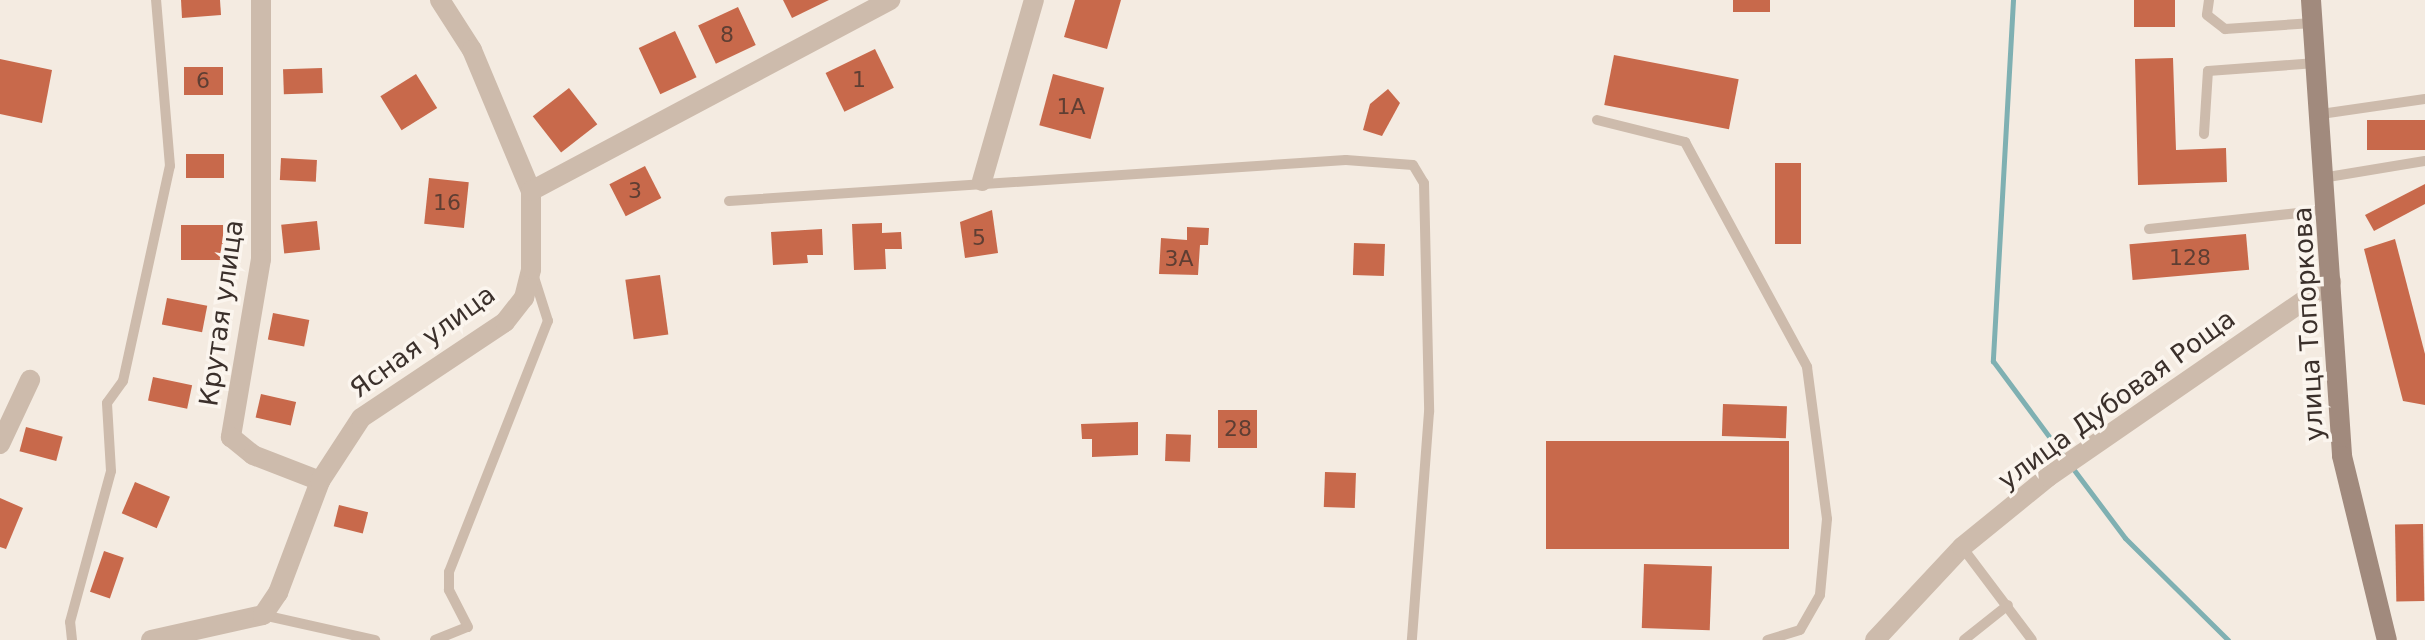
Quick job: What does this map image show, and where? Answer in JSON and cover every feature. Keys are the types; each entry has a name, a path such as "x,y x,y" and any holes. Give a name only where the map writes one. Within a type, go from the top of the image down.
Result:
{"street":[{"path":"440,0 472,50 531,191 890,0"},
{"path":"982,181 1034,0"},
{"name":"улица Топоркова","path":"2311,0 2328,177 2342,456 2387,640"},
{"name":"Крутая улица","path":"267,3 261,259 231,437 253,455 320,481"},
{"name":"Ясная улица","path":"263,615 278,593 320,481 367,412 505,322 524,298 531,269 531,191"},
{"name":"улица Дубовая Роща","path":"1875,640 1962,547 2091,443 2331,282"},
{"path":"0,444 30,380"},
{"path":"151,640 263,615"}],"lane":[{"path":"72,640 70,622 111,471 107,403 123,381 142,311 150,238 170,166 156,0"},
{"path":"2209,0 2207,15 2225,29 2313,23"},
{"path":"2204,134 2208,71 2316,63"},
{"path":"2321,114 2425,99"},
{"path":"1597,120 1685,142 1807,367 1827,519 1820,595 1800,630 1767,640"},
{"path":"729,201 982,181 1390,159 1419,171 1429,412 1412,640"},
{"path":"2328,177 2425,161"},
{"path":"2149,229 2329,209"},
{"path":"435,640 468,627 449,590 449,572 548,321 531,269"},
{"path":"1962,547 2032,640"},
{"path":"1964,640 2008,605"},
{"path":"263,615 375,640"}],"building":[{"path":"181,0 220,0 221,15 182,18"},
{"path":"783,0 829,0 792,18"},
{"path":"1075,0 1121,0 1107,49 1064,37"},
{"path":"1733,0 1770,0 1770,12 1733,12"},
{"path":"2134,0 2175,0 2175,27 2134,27"},
{"path":"738,7 756,45 716,64 698,26"},
{"path":"675,31 697,77 660,94 639,48"},
{"path":"875,49 894,88 844,112 826,73"},
{"path":"1614,55 1739,79 1729,129 1604,105"},
{"path":"2173,58 2176,150 2226,148 2227,182 2138,185 2135,59"},
{"path":"0,59 52,70 42,123 0,114"},
{"path":"184,67 223,67 223,95 184,95"},
{"path":"322,68 323,93 284,94 283,69"},
{"path":"416,74 437,108 402,130 380,96"},
{"path":"1053,74 1104,88 1090,139 1039,125"},
{"path":"569,88 597,124 561,153 533,116"},
{"path":"1388,89 1400,103 1382,136 1363,130 1370,104"},
{"path":"2367,120 2425,120 2425,150 2367,150"},
{"path":"186,154 224,154 224,178 186,178"},
{"path":"281,158 317,160 316,182 280,180"},
{"path":"1775,163 1801,163 1801,244 1775,244"},
{"path":"645,166 661,198 626,216 609,184"},
{"path":"429,178 469,182 464,228 424,224"},
{"path":"2425,184 2425,204 2374,231 2365,215"},
{"path":"992,210 998,253 965,258 960,222"},
{"path":"317,221 320,250 284,254 281,225"},
{"path":"882,223 882,233 901,232 902,249 885,249 886,269 854,270 852,224"},
{"path":"181,225 223,225 223,260 181,260"},
{"path":"1187,227 1209,228 1208,245 1200,245 1198,275 1159,274 1161,238 1187,240"},
{"path":"822,229 823,255 807,255 808,263 773,265 771,232"},
{"path":"2246,234 2249,270 2133,280 2129,244"},
{"path":"2395,239 2425,354 2425,405 2403,401 2364,249"},
{"path":"1354,243 1385,244 1384,276 1353,275"},
{"path":"660,275 668,334 634,339 625,280"},
{"path":"167,298 207,306 202,332 162,325"},
{"path":"273,313 309,320 304,347 268,340"},
{"path":"153,377 192,385 187,409 148,400"},
{"path":"261,394 296,402 291,425 256,417"},
{"path":"1723,404 1787,406 1786,438 1722,436"},
{"path":"1218,410 1257,410 1257,448 1218,448"},
{"path":"1138,422 1138,455 1092,457 1092,439 1082,439 1081,424"},
{"path":"26,427 63,437 56,461 20,451"},
{"path":"1166,434 1191,435 1190,462 1165,461"},
{"path":"1546,441 1789,441 1789,549 1546,549"},
{"path":"1325,472 1356,473 1355,508 1324,507"},
{"path":"135,482 170,497 157,528 122,513"},
{"path":"0,498 23,508 6,549 0,547"},
{"path":"339,505 368,512 363,534 334,526"},
{"path":"2395,524 2423,524 2424,601 2396,601"},
{"path":"104,551 124,558 110,598 90,592"},
{"path":"1644,564 1712,566 1710,630 1642,628"}],"waterway":[{"path":"2013,0 1993,361 2065,458"},
{"path":"2071,466 2125,538 2228,640"}]}
